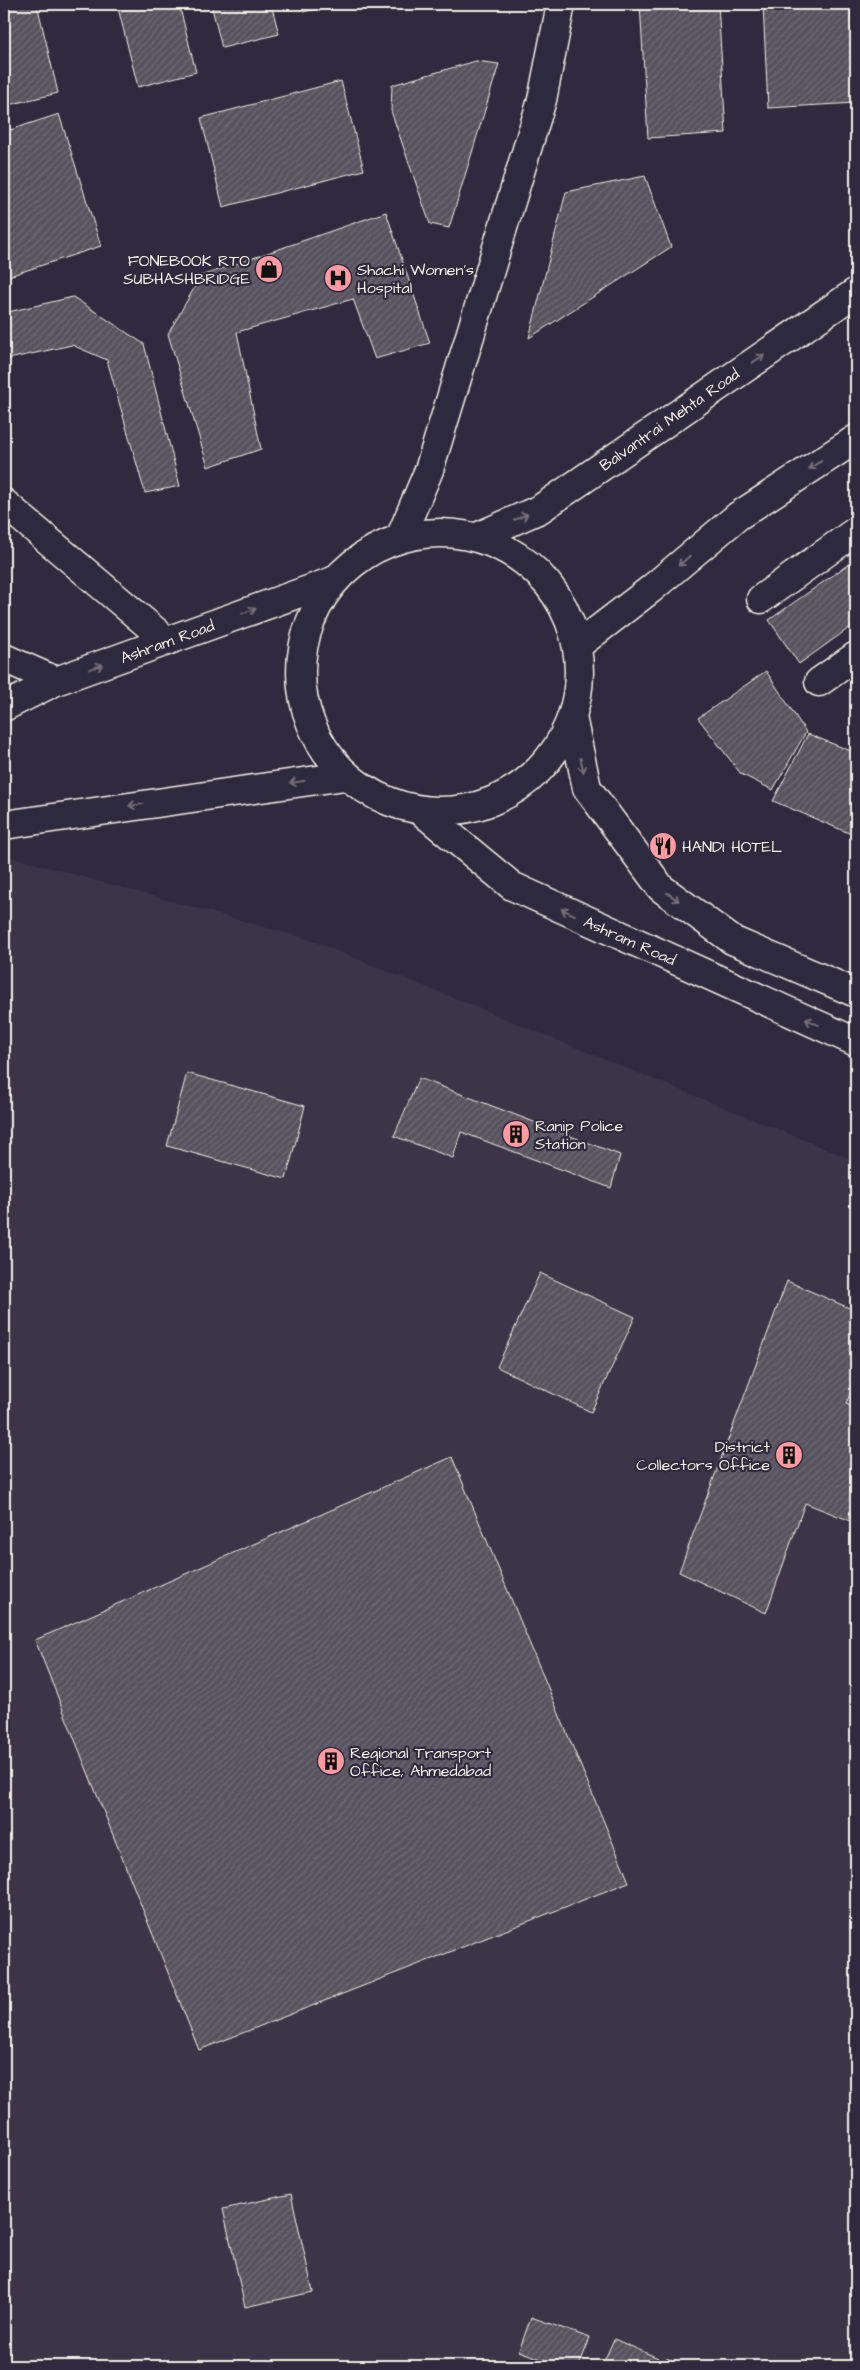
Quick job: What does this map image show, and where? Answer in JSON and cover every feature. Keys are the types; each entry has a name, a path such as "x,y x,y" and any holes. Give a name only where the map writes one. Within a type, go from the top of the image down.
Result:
{"main road":[{"path":"400,538 429,470 542,100 560,4"},
{"name":"Balvantrai Mehta Road","path":"477,537 540,509 856,292"},
{"path":"577,646 650,589 738,516 856,438"},
{"path":"4,503 167,641"},
{"path":"761,599 856,531"},
{"path":"438,532 477,537 512,552 543,577 564,609 577,646 579,682 572,718 549,760 513,792 468,810 421,812 380,799 345,776 318,742 303,702 301,659 311,618 333,581 363,554 400,538 438,532"},
{"name":"Ashram Road","path":"4,707 56,681 333,581"},
{"path":"819,682 856,656"},
{"path":"4,658 56,681"},
{"path":"572,718 587,788 661,888 732,940 856,993"},
{"path":"4,825 345,776"},
{"name":"Ashram Road","path":"421,812 512,886 856,1042"}],"shaded area":[{"path":"4,855 308,939 856,1161 856,2366 4,2366"}],"building":[{"path":"4,4 37,4 58,93 4,106"},
{"path":"117,4 179,4 196,72 138,87"},
{"path":"211,4 271,4 279,34 222,48"},
{"path":"301,4 339,4 303,12"},
{"path":"640,4 718,4 726,133 648,138"},
{"path":"763,4 850,4 856,103 768,108"},
{"path":"476,61 499,64 449,228 430,224 391,111 392,85"},
{"path":"341,81 364,170 223,207 201,118"},
{"path":"59,114 101,246 9,276 4,259 4,132"},
{"path":"645,176 671,247 529,338 566,192"},
{"path":"386,212 430,343 375,359 353,299 237,332 261,449 208,467 168,334 201,276"},
{"path":"73,297 144,344 180,486 145,493 107,360 72,345 4,360 4,313"},
{"path":"856,559 856,623 799,664 769,620"},
{"path":"766,671 806,732 773,790 741,774 698,718"},
{"path":"808,734 856,753 856,836 773,801"},
{"path":"187,1073 305,1106 286,1179 167,1146"},
{"name":"Ranip Police Station","path":"419,1078 620,1155 611,1188 461,1132 453,1158 394,1136"},
{"path":"540,1273 635,1317 591,1412 497,1367"},
{"name":"District Collectors Office","path":"787,1281 856,1311 856,1380 846,1404 856,1408 856,1523 805,1503 766,1613 679,1572"},
{"name":"Regional Transport Office, Ahmedabad","path":"452,1457 629,1882 199,2050 35,1640"},
{"path":"291,2194 313,2292 245,2307 223,2209"},
{"path":"531,2317 590,2338 579,2366 561,2366 519,2351"},
{"path":"614,2339 658,2358 654,2366 602,2366"},
{"path":"514,2358 538,2366 511,2366"},
{"path":"666,2358 684,2366 662,2366"}],"place":[{"name":"FONEBOOK RTO SUBHASHBRIDGE","path":"269,269"},
{"name":"Shachi Women's Hospital","path":"338,278"},
{"name":"HANDI HOTEL","path":"663,846"},
{"name":"Ranip Police Station","path":"516,1134"},
{"name":"District Collectors Office","path":"789,1455"},
{"name":"Regional Transport Office, Ahmedabad","path":"331,1761"}]}
